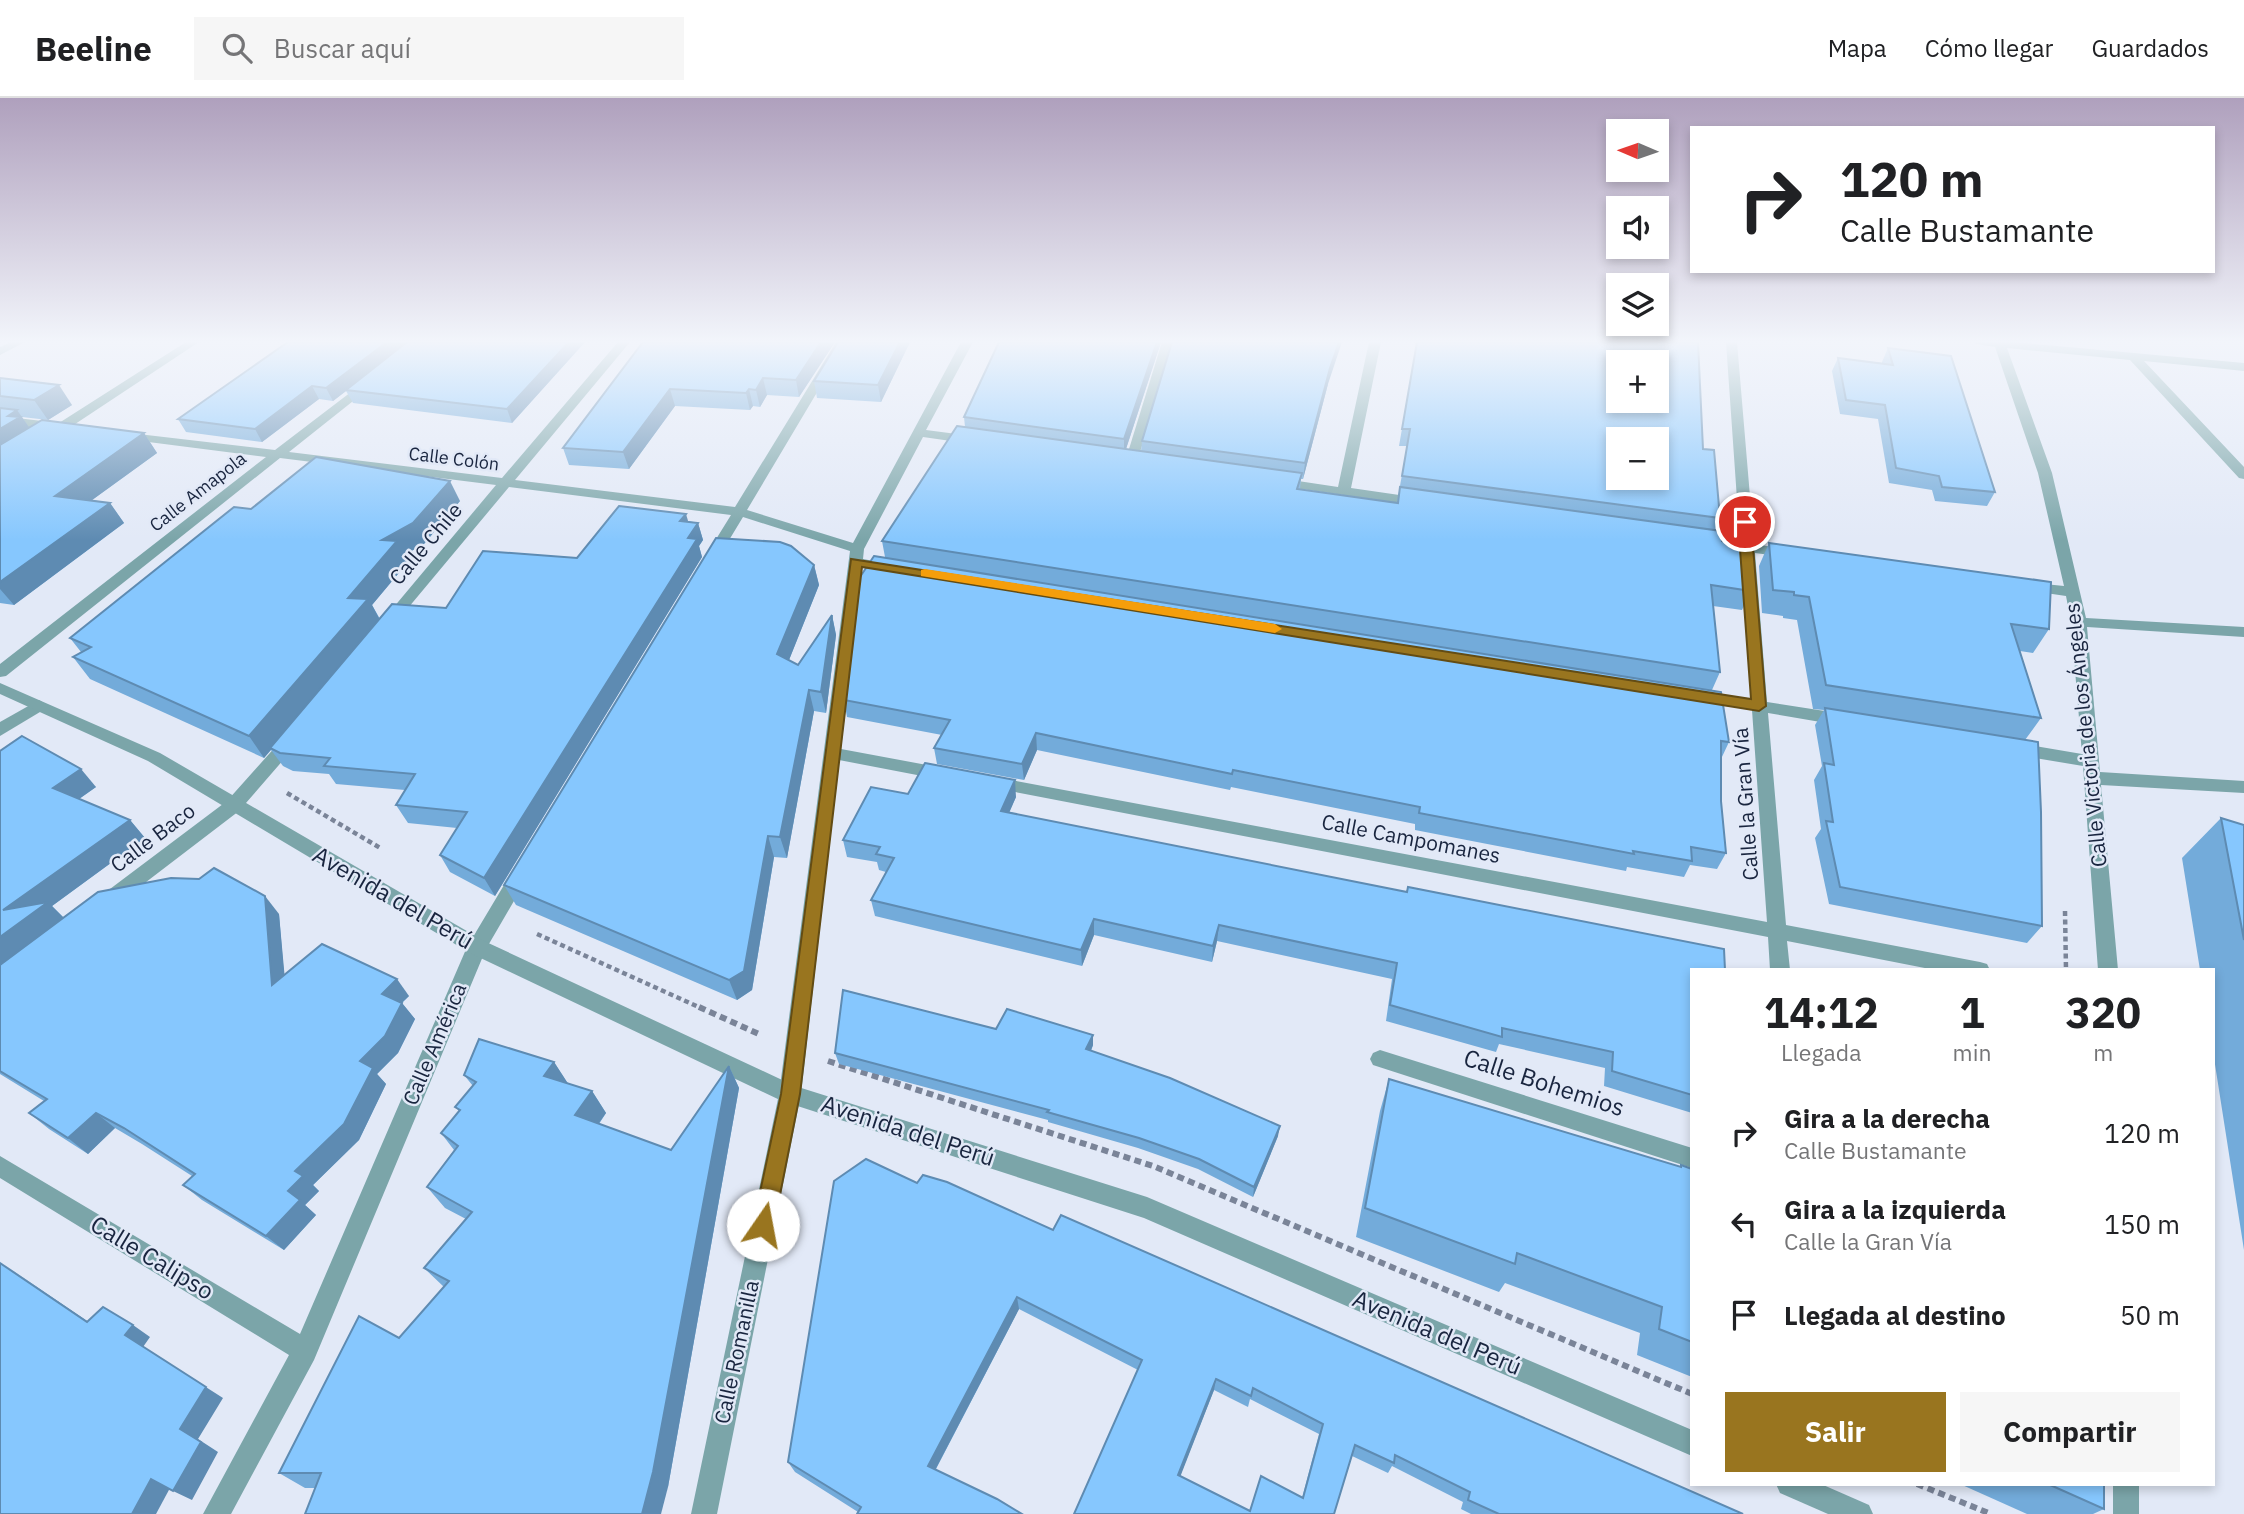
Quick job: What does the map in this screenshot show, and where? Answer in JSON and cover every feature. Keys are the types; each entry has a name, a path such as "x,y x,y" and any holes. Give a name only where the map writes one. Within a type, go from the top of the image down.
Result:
{"street":[{"path":"41,441 92,408"},
{"name":"Calle Amapola","path":"0,672 336,408"},
{"name":"Calle Chile","path":"374,640 568,408"},
{"path":"704,571 802,408"},
{"name":"Calle Romanilla","path":"704,1514 790,1094 856,556 932,408"},
{"path":"1131,462 1148,408"},
{"path":"1344,492 1361,408"},
{"name":"Calle la Gran Vía","path":"1736,408 1780,968"},
{"name":"Calle Victoria de los Ángeles","path":"2022,408 2045,473 2079,622 2108,968"},
{"path":"2182,408 2244,475"},
{"path":"0,420 88,431"},
{"path":"919,433 985,442"},
{"name":"Calle Colón","path":"115,434 740,512 856,556 910,571"},
{"path":"1264,481 1438,505"},
{"path":"1706,542 1801,555"},
{"path":"2006,583 2071,592"},
{"path":"2079,622 2244,632"},
{"name":"Avenida del Perú","path":"0,688 154,757 233,806 477,947 790,1094 1147,1208 1690,1442"},
{"path":"1677,692 1855,722"},
{"path":"0,730 39,705"},
{"path":"233,806 304,725"},
{"path":"2007,747 2090,769 2244,787"},
{"path":"833,753 956,776"},
{"name":"Calle Campomanes","path":"984,781 1970,968"},
{"name":"Calle Baco","path":"89,915 233,806"},
{"name":"Calle América","path":"216,1514 304,1351 477,947 531,856"},
{"name":"Calle Bohemios","path":"1380,1059 1690,1157"},
{"name":"Calle Calipso","path":"0,1166 304,1351"},
{"path":"1794,1486 1860,1514"},
{"path":"2126,1486 2126,1514"}],"path":[{"path":"261,777 390,853"},
{"path":"2065,903 2066,968"},
{"path":"495,915 796,1051 1153,1166 1690,1393"},
{"path":"1922,1486 1991,1514"}],"building":[{"path":"0,408 17,410 8,416 20,417 0,429"},
{"path":"194,408 283,408 255,429 178,419"},
{"path":"593,408 656,408 623,452 563,448"},
{"path":"968,408 1135,408 1124,439 964,417"},
{"path":"1152,408 1319,408 1305,463 1142,441"},
{"path":"1406,408 1606,408 1606,413 1669,413 1669,408 1701,408 1703,449 1714,450 1720,518 1402,476 1410,429 1402,429"},
{"path":"1886,408 1968,408 1995,492 1942,487 1939,476 1896,468"},
{"path":"42,420 144,433 55,496 110,503 0,582 0,445"},
{"path":"957,426 1302,473 1297,489 1398,503 1400,487 1721,531 1722,541 1747,544 1751,591 1711,585 1720,672 882,541"},
{"path":"316,457 450,481 413,523 382,540 397,541 348,598 368,599 249,736 73,657 91,647 70,638 234,507 251,509"},
{"path":"619,506 686,514 680,521 698,523 688,538 697,539 484,878 440,855 467,812 396,805 415,774 324,766 330,758 280,753 270,748 392,604 446,608 483,551 577,558"},
{"path":"716,538 780,542 791,546 814,565 777,654 798,665 832,615 821,692 809,690 780,837 768,836 744,971 729,980 504,885"},
{"path":"1769,543 2051,582 2049,629 2011,624 2041,718 1826,685 1809,597 1773,590"},
{"path":"874,556 1721,692 1729,742 1721,741 1721,801 1726,853 1691,847 1692,861 1633,851 1634,854 1419,813 1420,807 1233,770 1232,774 1036,733 1022,764 934,748 950,720 844,700 858,580"},
{"path":"1825,708 2038,742 2042,926 1840,887 1826,821 1833,822 1824,763 1834,765"},
{"path":"22,736 81,769 53,788 130,820 3,910 48,902 0,937 0,751"},
{"path":"925,763 1015,780 1001,811 1407,892 1408,887 1724,949 1725,968 1690,968 1690,1094 1612,1071 1613,1052 1502,1028 1502,1037 1390,1005 1397,963 1219,925 1213,946 1094,919 1081,950 871,900 894,858 876,854 880,847 843,840 871,787 908,794"},
{"path":"2221,818 2244,825 2244,940"},
{"path":"214,868 265,896 272,985 322,944 397,979 382,994 402,1003 385,1036 360,1061 373,1068 344,1124 295,1171 303,1176 288,1191 300,1200 266,1236 183,1185 195,1174 96,1113 68,1138 29,1113 47,1099 0,1071 0,965 98,892 171,878 199,879"},
{"path":"843,990 996,1029 1007,1009 1093,1035 1086,1049 1170,1078 1280,1126 1254,1187 1199,1159 1139,1138 1047,1112 1049,1110 835,1053"},
{"path":"479,1039 554,1062 544,1076 592,1091 575,1115 671,1150 729,1066 653,1472 642,1514 305,1514 321,1473 279,1473 359,1316 399,1338 449,1281 424,1268 472,1212 427,1187 458,1146 441,1133 460,1110 455,1107 476,1082 464,1075"},
{"path":"1389,1079 1690,1168 1690,1341 1659,1329 1662,1307 1517,1253 1515,1264 1365,1208"},
{"path":"866,1159 917,1183 923,1175 947,1182 1053,1230 1061,1215 1743,1514 1499,1514 1468,1500 1470,1492 1395,1455 1394,1463 1355,1445 1334,1514 1074,1514 1142,1360 1017,1297 928,1466 1022,1514 857,1514 861,1507 788,1462 834,1181","holes":["1216,1379 1251,1396 1253,1388 1323,1424 1303,1498 1261,1476 1250,1511 1178,1475"]},
{"path":"0,1263 87,1322 103,1307 133,1325 125,1335 206,1387 180,1429 201,1442 173,1491 151,1479 132,1514 0,1514"},
{"path":"2052,1486 2104,1486 2104,1509"}],"slow traffic":[{"path":"925,573 1275,629"}],"route":[{"path":"763,1225 790,1094 856,562 1759,706 1745,522"}]}
